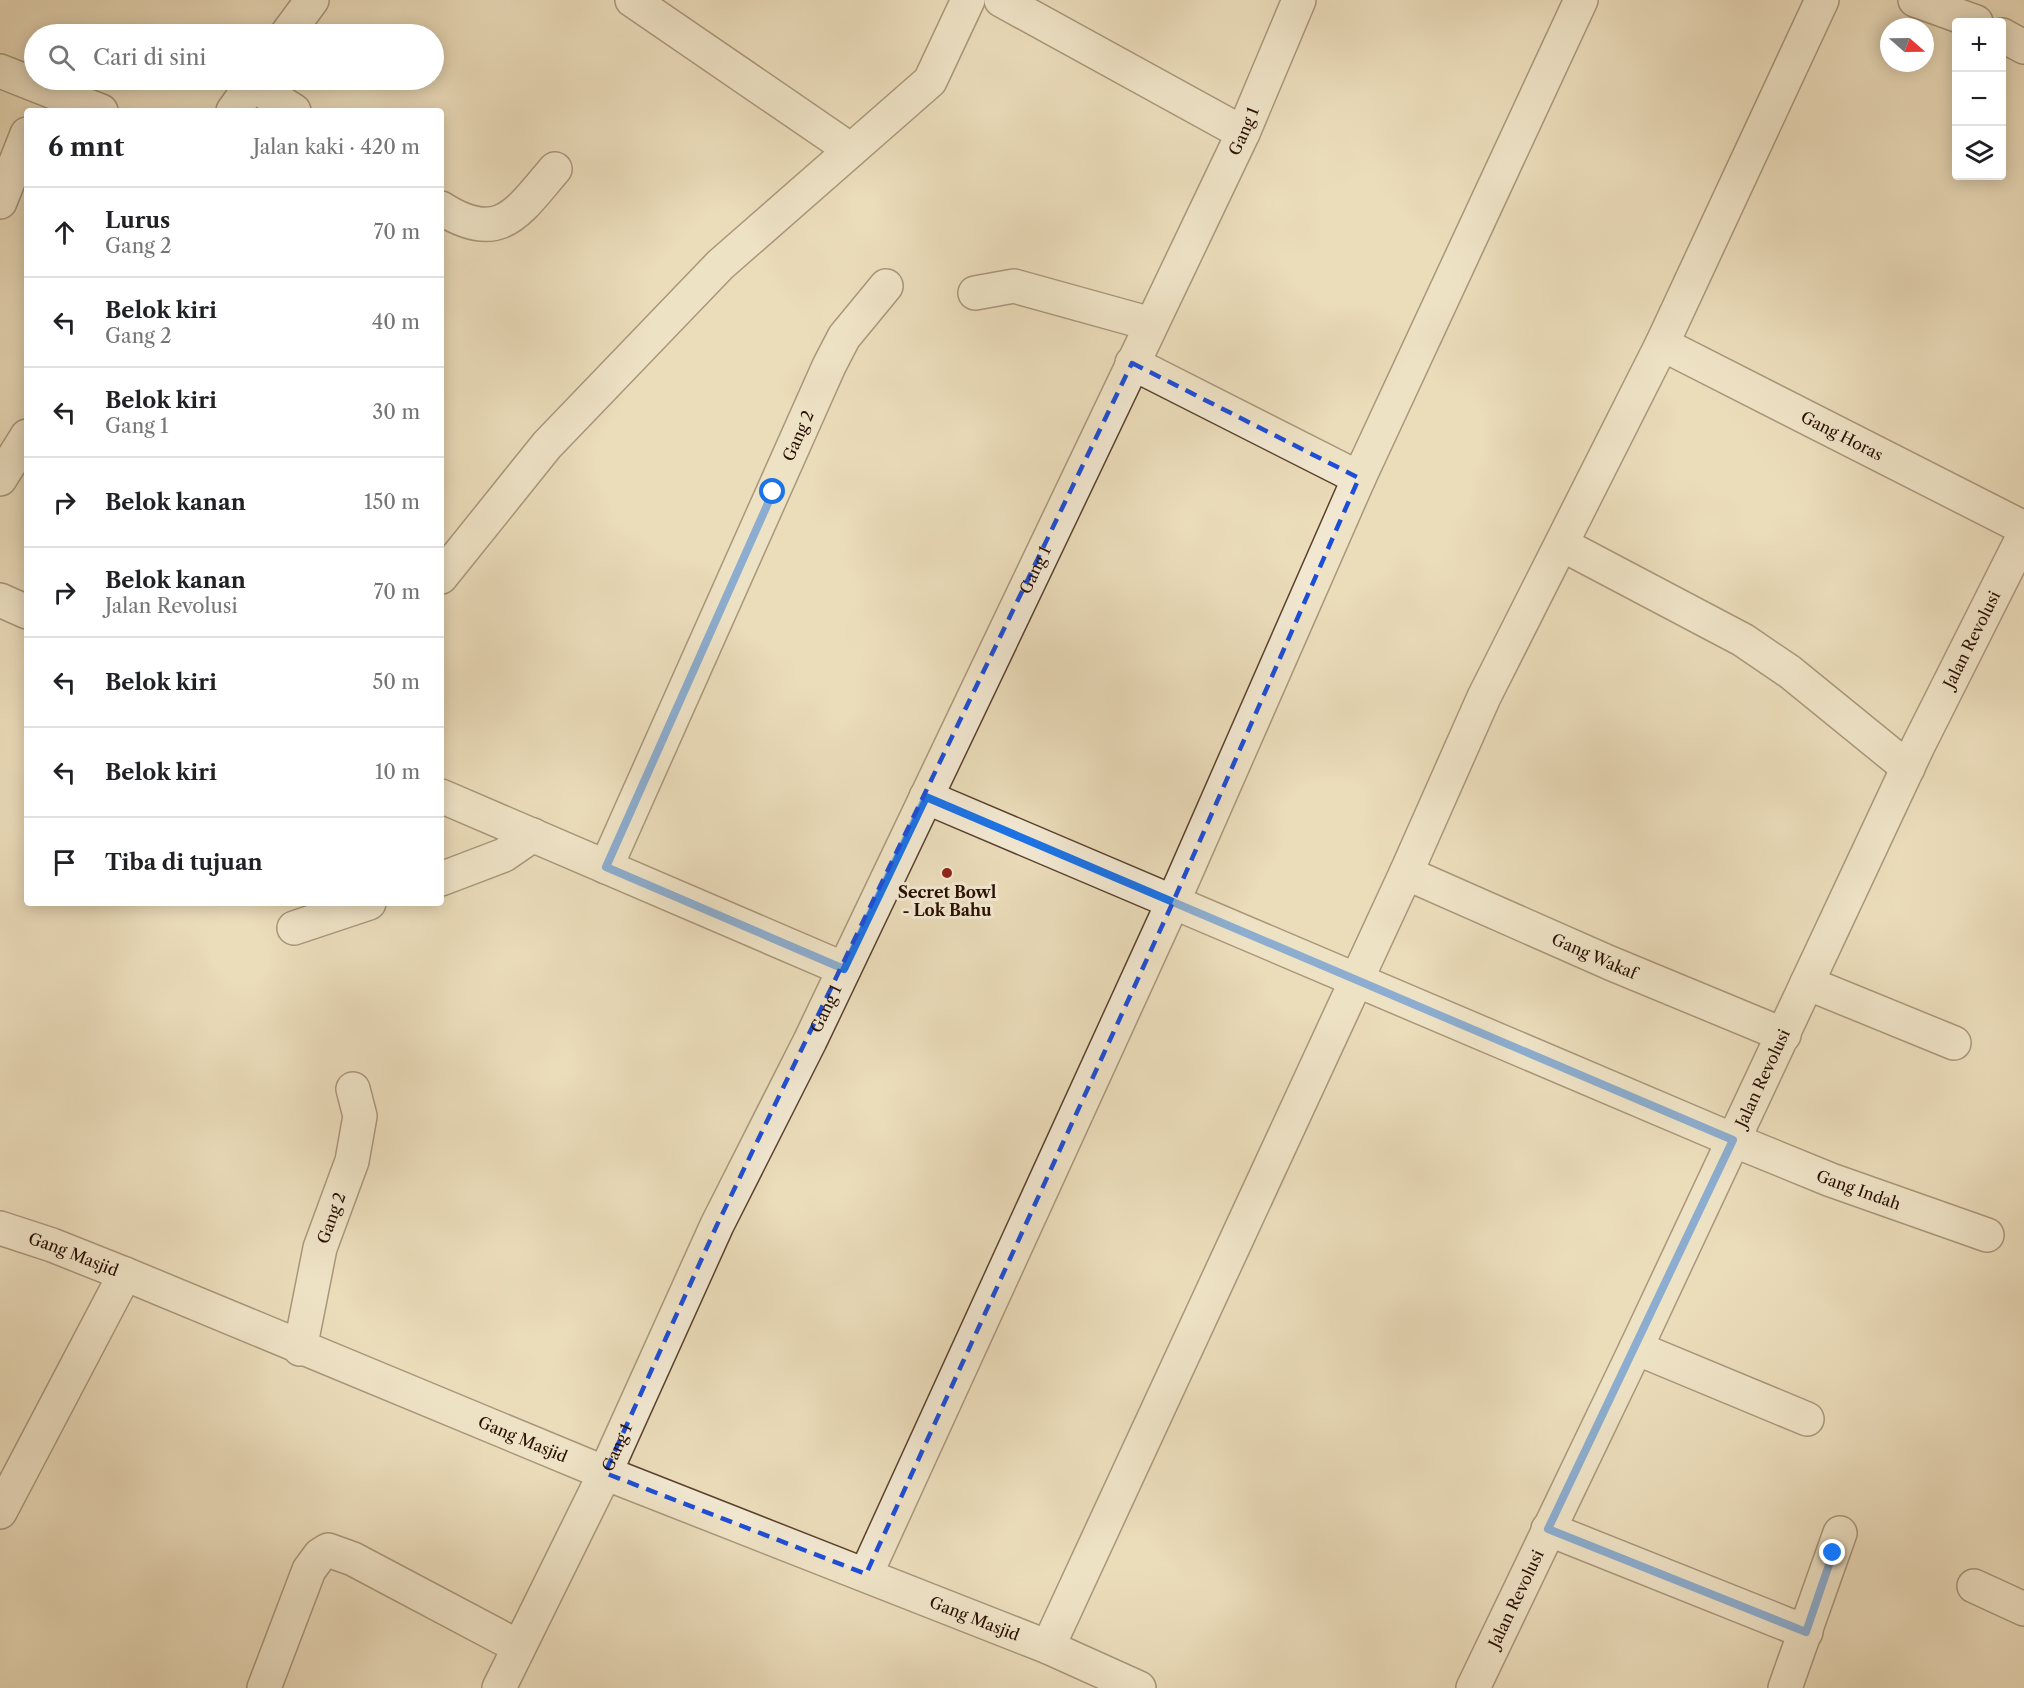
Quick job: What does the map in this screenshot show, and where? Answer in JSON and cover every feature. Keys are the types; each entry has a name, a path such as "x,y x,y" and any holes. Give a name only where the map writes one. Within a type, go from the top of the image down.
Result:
{"street":[{"path":"294,24 312,0"},
{"path":"632,0 851,150"},
{"path":"444,574 547,444 720,265 930,81 968,0"},
{"path":"1001,0 1243,133"},
{"name":"Gang 1","path":"499,1688 605,1473 717,1225 844,969 1243,133 1299,0"},
{"path":"866,1574 1173,903 1359,478 1581,0"},
{"path":"1048,1647 1406,873 1484,698 1563,545 1662,344 1822,0"},
{"path":"1915,0 1965,18"},
{"path":"2006,38 2024,47"},
{"path":"0,70 24,88"},
{"path":"27,90 40,100 84,108"},
{"path":"235,108 248,90"},
{"path":"265,90 290,108"},
{"path":"0,202 24,142"},
{"path":"444,210 457,218 480,225 499,223 516,215 555,169"},
{"name":"Gang 2","path":"606,867 829,366 844,337 886,286"},
{"path":"975,293 1014,286 1151,324"},
{"name":"Gang Horas","path":"1662,344 2024,528"},
{"path":"1132,363 1359,478"},
{"path":"0,479 24,441"},
{"name":"Jalan Revolusi","path":"1473,1688 1784,1035 1908,768 2024,535"},
{"path":"1563,545 1743,640 1790,672 1908,768"},
{"path":"0,600 24,611"},
{"path":"444,797 844,969"},
{"name":"Gang Indah","path":"926,797 1733,1140 1831,1180 1986,1235"},
{"path":"444,878 489,862 533,835"},
{"name":"Gang Wakaf","path":"1406,873 1610,963 1784,1035"},
{"path":"294,928 360,906"},
{"path":"1807,983 1954,1043"},
{"name":"Gang 2","path":"300,1349 320,1248 352,1161 360,1116 353,1089"},
{"name":"Gang Masjid","path":"0,1228 52,1245 125,1274 300,1349 605,1473 1048,1647 1139,1688"},
{"path":"0,1512 125,1274"},
{"path":"1636,1348 1807,1419"},
{"path":"1548,1529 1806,1632"},
{"path":"1785,1688 1840,1533"},
{"path":"264,1688 309,1570 320,1555 328,1550 352,1559 519,1647"},
{"path":"1974,1586 2024,1609"}],"highlighted area":[{"path":"1132,363 1359,478 1173,902 866,1574 605,1473 717,1225"}],"place":[{"name":"Secret Bowl - Lok Bahu","path":"947,873"}],"route":[{"path":"773,492 606,867 844,969 926,797 1733,1140 1548,1529 1806,1632 1833,1553"}]}
